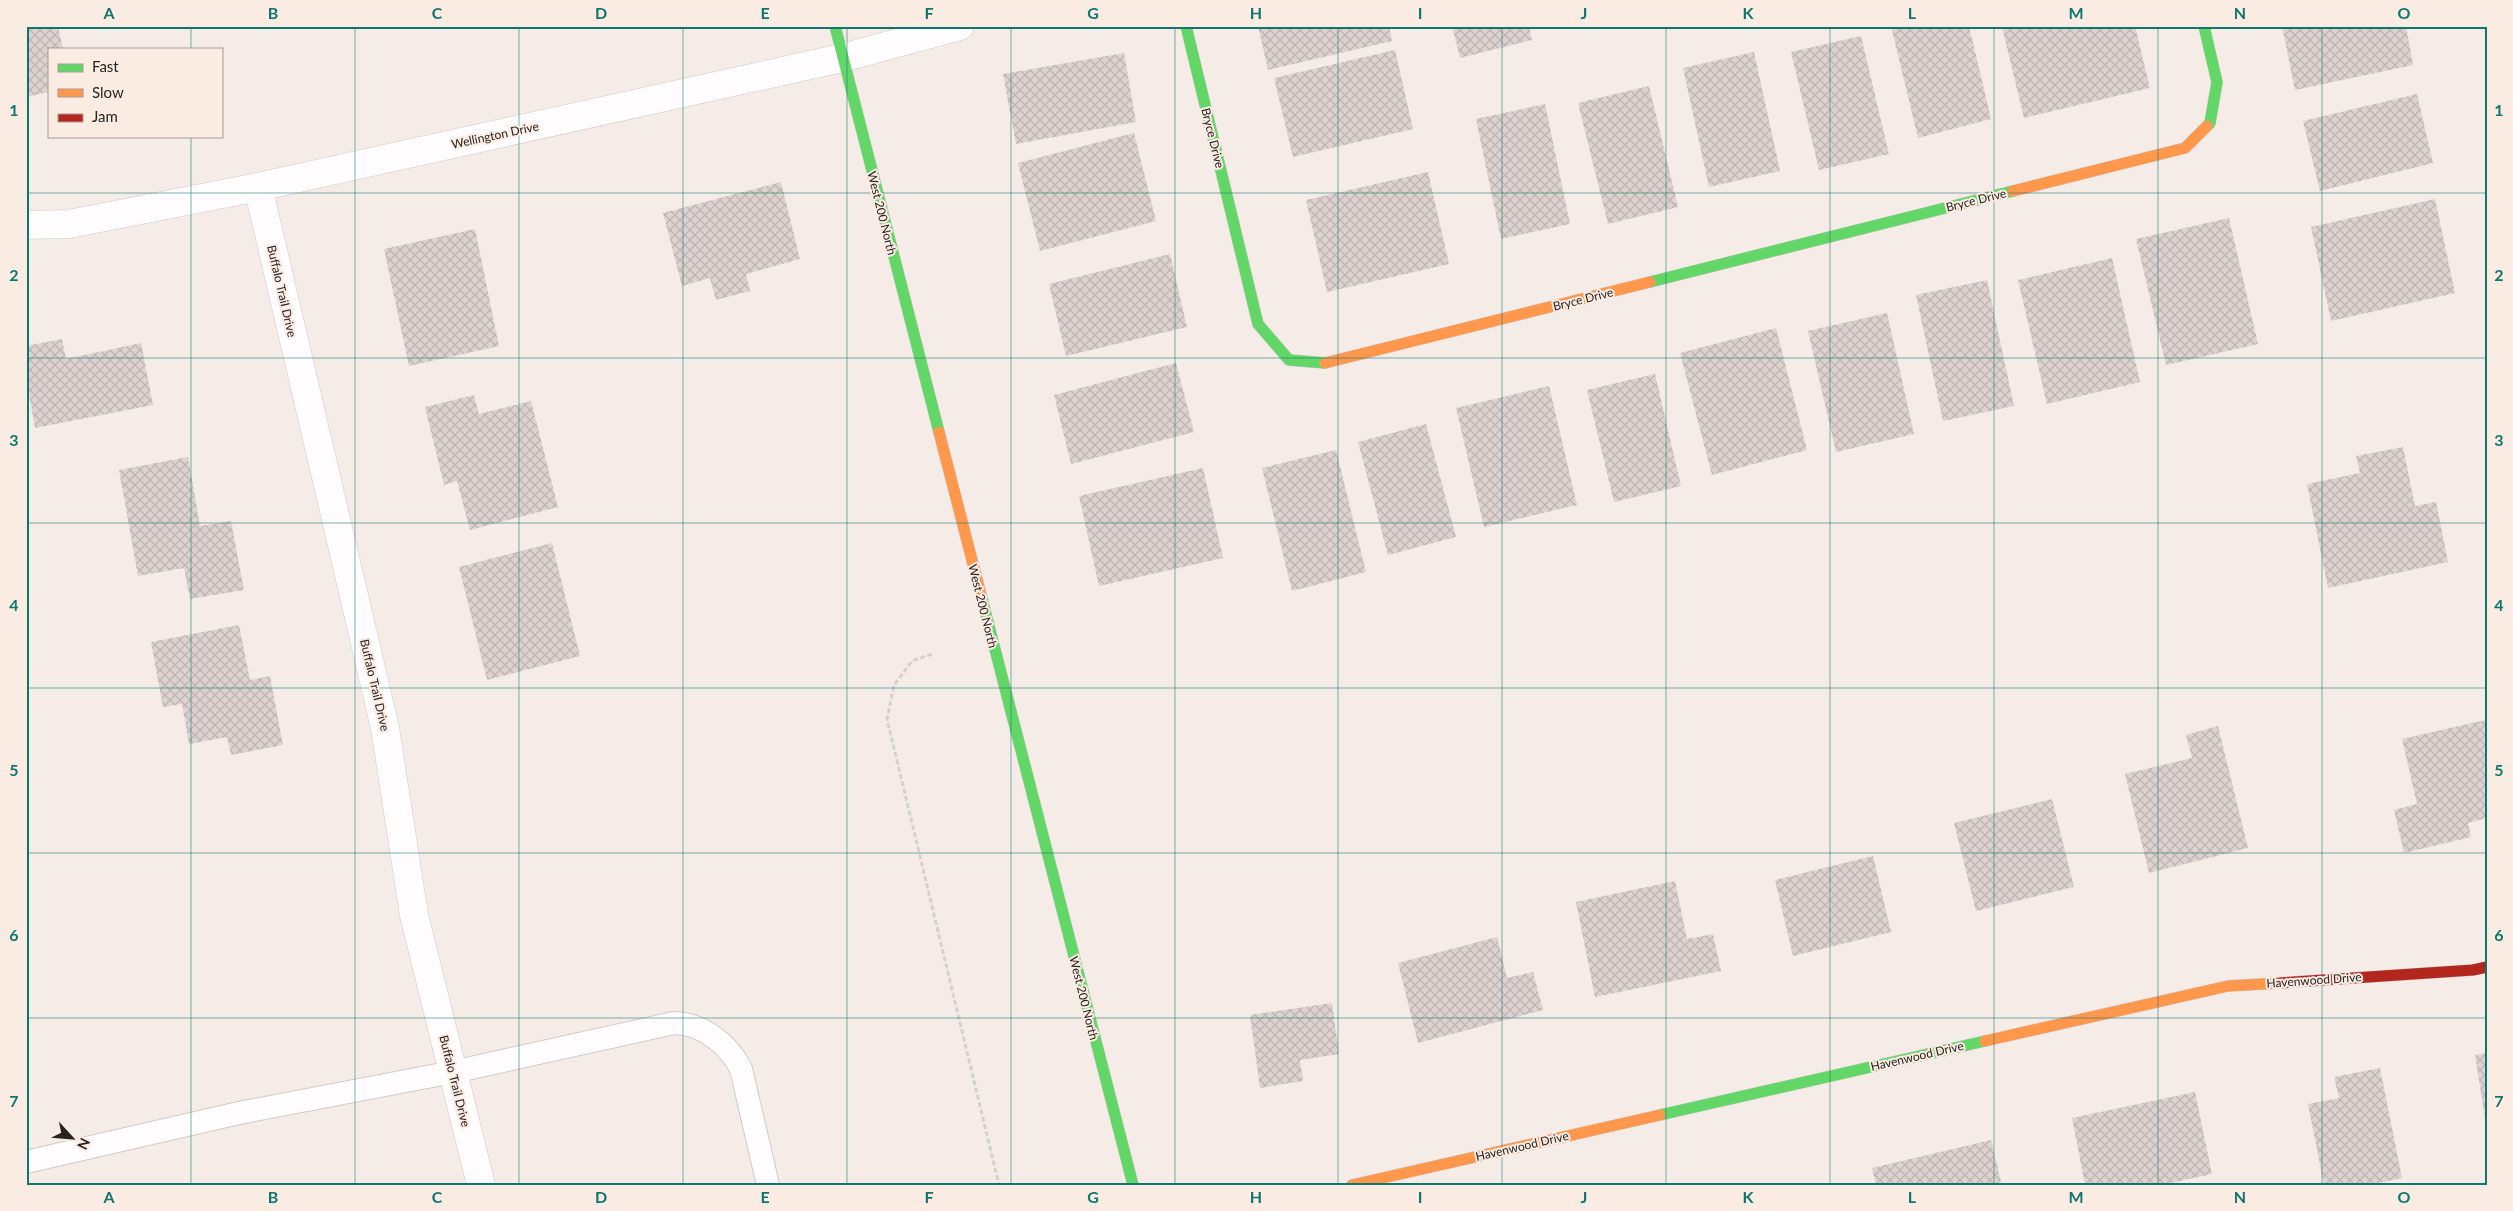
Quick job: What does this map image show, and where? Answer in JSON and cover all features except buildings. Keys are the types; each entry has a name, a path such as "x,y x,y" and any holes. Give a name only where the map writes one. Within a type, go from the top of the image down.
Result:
{"street":[{"name":"West 200 North","path":"834,26 1133,1185"},
{"name":"Wellington Drive","path":"26,225 69,224 258,187 842,58 960,26"},
{"name":"Bryce Drive","path":"1186,26 1258,324 1289,360 1325,363 2185,148 2210,123 2217,82 2204,26"},
{"name":"Buffalo Trail Drive","path":"258,187 385,728 414,915 481,1185"},
{"name":"Havenwood Drive","path":"1352,1185 2228,986 2473,970 2487,967"}],"lane":[{"path":"26,1162 238,1113 453,1072 674,1023 688,1023 718,1041 734,1056 741,1069 768,1185"}],"path":[{"path":"932,654 912,661 894,685 887,719 1000,1185"}],"traffic: fast":[{"path":"835,26 939,432"},
{"path":"1186,26 1258,324 1289,360 1325,363"},
{"path":"2204,26 2217,82 2210,123 2207,126"},
{"path":"1650,282 2013,191"},
{"path":"981,595 1133,1185"},
{"path":"1660,1115 1985,1041"}],"traffic: slow":[{"path":"2013,191 2185,148 2207,126"},
{"path":"1325,363 1650,282"},
{"path":"939,432 981,595"},
{"path":"1985,1041 2228,986 2280,983"},
{"path":"1352,1185 1660,1115"}],"traffic: jam":[{"path":"2280,983 2473,970 2487,967"}]}
